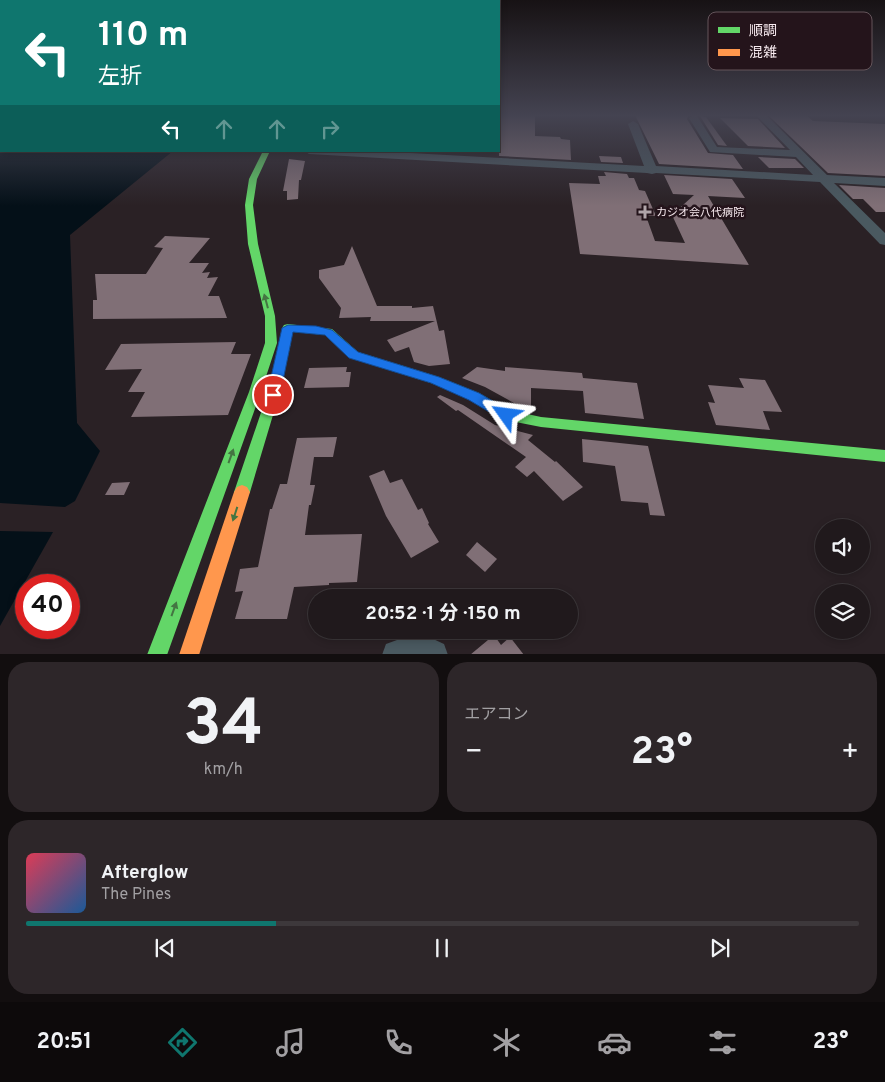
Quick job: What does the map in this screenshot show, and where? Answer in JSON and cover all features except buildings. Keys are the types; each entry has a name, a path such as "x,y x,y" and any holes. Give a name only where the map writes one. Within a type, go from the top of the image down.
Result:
{"street":[{"path":"642,146 652,171"},
{"path":"711,146 714,150 800,154"},
{"path":"792,146 885,242"},
{"path":"157,654 271,344 270,316 253,244 249,205 253,179 266,152"},
{"path":"189,654 273,395 285,320 260,239 256,212 259,188 266,168 279,152"},
{"path":"327,152 652,171 885,182"},
{"path":"285,320 328,332 354,355 435,380 474,396 506,415 541,422 885,456"},
{"path":"397,654 432,654"}],"shaded area":[{"path":"0,152 172,152 70,235 77,423 100,451 75,501 65,507 0,503"},
{"path":"0,531 53,532 29,574 15,574 15,599 0,626"}],"traffic: fast":[{"path":"157,654 255,392 271,343 270,316 253,244 249,205 253,179 266,152"},
{"path":"288,328 328,332 354,355 435,380 474,396 506,415 541,422 885,456"},
{"path":"242,492 273,395 285,342"}],"traffic: slow":[{"path":"189,654 242,492"}],"place":[{"name":"カジオ会八代病院","path":"645,212"}],"route":[{"path":"273,395 288,328 316,330 328,332 354,355 384,366 435,380 474,396 506,415"}]}
